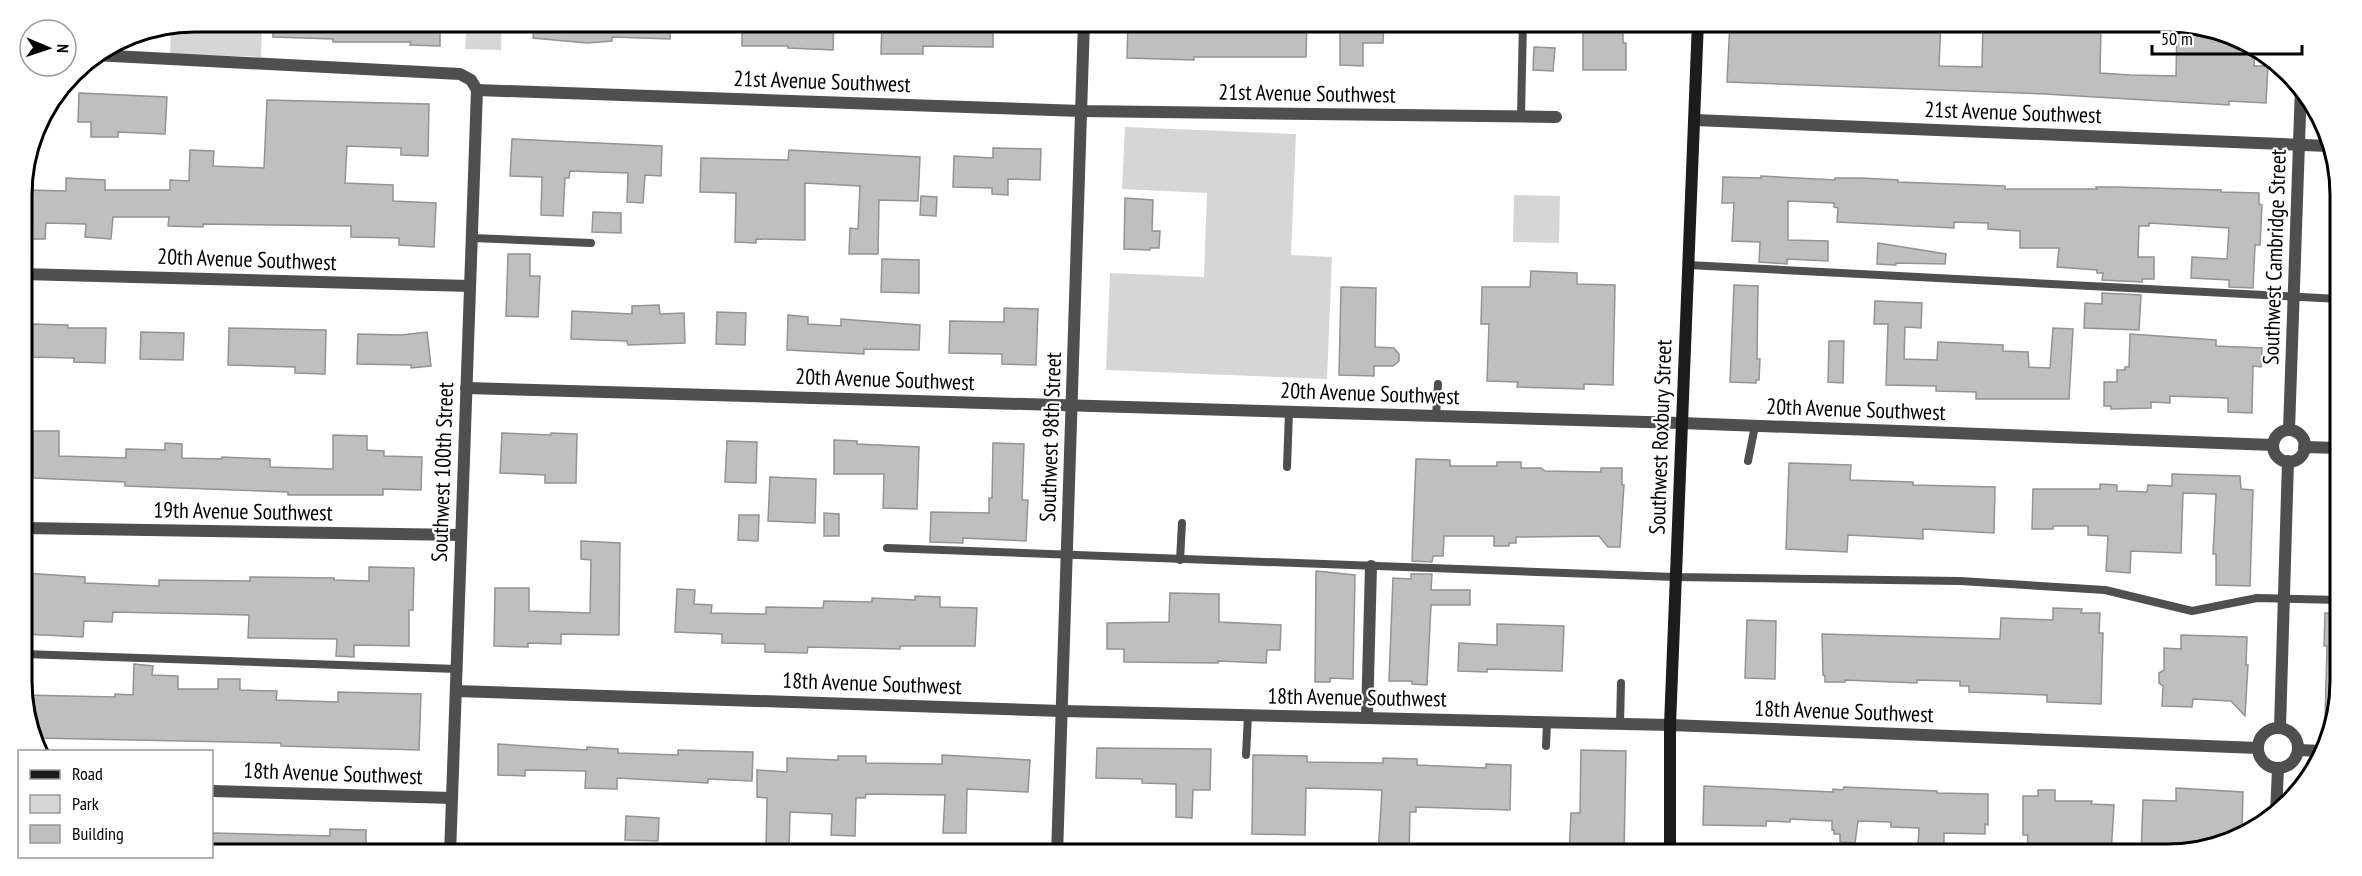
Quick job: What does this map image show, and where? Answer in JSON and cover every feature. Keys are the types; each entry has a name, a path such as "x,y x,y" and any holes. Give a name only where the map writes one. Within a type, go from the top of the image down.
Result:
{"main road":[{"name":"Southwest Roxbury Street","path":"1670,844 1670,725 1675,577 1698,32"}],"street":[{"name":"Southwest 98th Street","path":"1057,844 1084,32"},
{"path":"109,56 460,74 471,80 477,90"},
{"name":"21st Avenue Southwest","path":"477,90 1081,111 1556,117"},
{"name":"Southwest 100th Street","path":"450,844 477,90"},
{"name":"Southwest Cambridge Street","path":"2289,430 2300,100"},
{"name":"21st Avenue Southwest","path":"1695,120 2323,146"},
{"name":"20th Avenue Southwest","path":"32,273 471,286"},
{"name":"20th Avenue Southwest","path":"466,388 1681,423 2273,446"},
{"path":"2289,430 2300,435 2304,447 2300,458 2288,461 2277,455 2273,446 2277,436 2289,430"},
{"path":"2304,447 2330,448"},
{"path":"2280,728 2288,461"},
{"name":"19th Avenue Southwest","path":"32,528 461,536"},
{"path":"1367,718 1371,566"},
{"name":"18th Avenue Southwest","path":"456,690 1062,711 1670,725 2258,748"},
{"path":"2271,728 2280,728 2295,737 2298,750 2293,762 2278,768 2264,763 2258,748 2260,737 2265,732 2271,728"},
{"path":"2298,750 2315,751"},
{"path":"2277,802 2278,768"},
{"name":"18th Avenue Southwest","path":"213,791 452,798"}],"lane":[{"path":"1521,116 1523,32"},
{"path":"472,238 591,243"},
{"path":"1688,265 2330,299"},
{"path":"1436,416 1438,384"},
{"path":"1287,467 1289,412"},
{"path":"1748,461 1755,426"},
{"path":"1180,560 1182,523"},
{"path":"887,548 1675,577 1960,581 2105,590 2192,611 2257,598 2330,600"},
{"path":"1596,574 1596,585"},
{"path":"32,654 457,669"},
{"path":"1620,724 1621,683"},
{"path":"1246,755 1248,715"},
{"path":"1546,746 1547,723"}],"green space":[{"path":"262,32 261,57 170,54 171,33"},
{"path":"466,32 502,32 501,50 465,49"},
{"path":"1125,127 1296,134 1291,255 1332,257 1327,379 1106,370 1110,273 1204,277 1207,193 1122,189"},
{"path":"1514,195 1560,196 1559,243 1513,242"}],"building":[{"path":"273,32 440,32 440,46 410,45 411,42 333,42 333,39 273,37"},
{"path":"534,32 670,32 670,39 612,37 612,41 587,43 533,38"},
{"path":"742,32 834,32 833,50 788,48 788,46 742,46"},
{"path":"882,32 993,32 993,47 923,46 923,54 881,54"},
{"path":"1128,32 1307,32 1306,57 1194,57 1194,60 1127,58"},
{"path":"1340,32 1384,32 1383,43 1363,43 1363,66 1340,65"},
{"path":"1583,32 1623,32 1623,43 1626,43 1626,70 1583,70"},
{"path":"1729,32 1941,32 1939,66 1982,67 1983,32 2101,32 2100,73 2176,76 2177,32 2179,32 2220,40 2255,57 2254,66 2268,67 2266,103 2229,101 2229,105 2045,94 1727,82"},
{"path":"1534,47 1555,48 1553,71 1533,70"},
{"path":"79,93 167,97 165,134 118,132 118,137 91,137 91,122 78,122"},
{"path":"267,100 429,104 428,156 401,155 401,148 347,146 345,183 393,185 393,201 436,203 434,247 399,245 399,238 351,237 351,226 203,224 203,227 168,226 169,217 113,217 111,239 85,237 86,224 46,223 45,239 32,239 32,190 66,191 66,178 105,180 105,190 170,190 170,180 189,181 190,150 214,151 213,166 264,168"},
{"path":"512,139 662,146 661,176 645,175 643,203 627,202 628,173 570,171 569,178 565,178 563,216 541,215 542,177 510,176"},
{"path":"993,148 1041,149 1040,180 1008,179 1008,195 992,194 992,188 953,187 954,156 993,158"},
{"path":"789,150 920,157 918,201 879,200 878,254 849,254 850,228 858,229 860,186 805,183 805,240 756,239 756,243 735,242 736,193 700,192 701,158 788,160"},
{"path":"1761,176 1835,180 1835,178 1861,178 1898,180 1898,182 2005,186 2005,189 2116,187 2259,193 2259,204 2262,205 2260,245 2255,245 2253,288 2229,287 2229,280 2191,278 2192,257 2227,259 2229,228 2149,223 2149,226 2139,226 2138,257 2154,257 2154,279 2142,279 2142,282 2102,280 2103,273 2097,273 2097,270 2057,267 2059,248 2020,248 2020,231 1988,229 1988,223 1954,222 1954,228 1837,222 1838,208 1834,207 1834,203 1788,201 1788,240 1828,241 1828,261 1787,259 1787,264 1759,262 1760,242 1732,241 1734,203 1722,203 1723,177 1761,178"},
{"path":"921,196 937,197 936,216 920,215"},
{"path":"1125,198 1153,200 1152,231 1160,231 1159,248 1124,249"},
{"path":"593,212 621,213 621,233 592,232"},
{"path":"1878,243 1946,254 1945,264 1877,264"},
{"path":"508,254 530,254 530,276 540,276 538,317 506,316"},
{"path":"882,259 919,260 919,293 881,292"},
{"path":"1531,271 1577,273 1577,284 1615,285 1613,385 1584,384 1584,389 1517,387 1518,382 1487,381 1489,324 1481,324 1482,287 1530,287"},
{"path":"1734,285 1758,286 1757,359 1760,359 1759,380 1756,380 1756,383 1730,382"},
{"path":"1341,287 1376,288 1375,347 1394,348 1399,354 1399,361 1393,366 1374,366 1374,376 1339,375"},
{"path":"2102,293 2141,295 2139,330 2084,328 2085,303 2102,304"},
{"path":"1875,301 1922,303 1921,328 1905,327 1904,359 1937,360 1938,342 2003,345 2003,351 2028,352 2029,367 2050,368 2053,328 2073,329 2069,399 1976,399 1976,392 1936,391 1936,386 1886,385 1888,324 1874,324"},
{"path":"659,305 660,314 684,313 685,343 628,345 627,341 571,339 572,311 632,314 632,306"},
{"path":"1004,308 1038,309 1036,365 1002,364 1002,354 949,353 950,321 1004,322"},
{"path":"717,312 746,313 745,345 716,344"},
{"path":"788,315 808,317 808,324 841,326 841,319 920,325 919,350 864,349 864,354 787,350"},
{"path":"32,324 68,325 68,328 106,328 105,363 74,362 74,358 32,357"},
{"path":"229,328 326,330 325,374 295,373 295,367 228,365"},
{"path":"141,332 184,333 183,360 140,359"},
{"path":"427,332 431,366 411,368 411,365 357,364 358,334 401,335"},
{"path":"2130,334 2216,340 2216,346 2262,348 2261,367 2253,366 2252,413 2228,412 2228,398 2170,396 2170,403 2151,402 2151,408 2111,409 2111,406 2104,406 2104,382 2117,382 2117,370 2125,370 2125,367 2129,367"},
{"path":"1829,341 1844,341 1843,383 1828,382"},
{"path":"33,431 59,431 59,456 126,458 126,449 165,450 165,443 182,444 182,458 270,459 270,467 333,469 333,435 367,436 367,450 384,451 384,456 422,457 421,490 383,489 383,495 288,495 288,492 125,486 125,482 33,478"},
{"path":"502,433 577,434 576,483 545,483 545,475 500,473"},
{"path":"834,440 857,441 857,444 919,447 917,509 883,508 884,474 834,474"},
{"path":"727,441 757,442 756,483 725,482"},
{"path":"993,443 1024,444 1022,500 1028,500 1026,541 963,538 963,543 930,542 931,512 989,513 989,498 992,498"},
{"path":"1416,459 1450,460 1450,466 1497,466 1497,462 1521,462 1521,468 1541,468 1545,471 1601,472 1601,468 1622,468 1622,485 1624,485 1620,547 1608,547 1599,536 1516,537 1516,543 1509,543 1509,546 1494,546 1494,536 1444,536 1443,556 1433,556 1432,562 1412,561"},
{"path":"1789,463 1851,465 1850,480 1913,482 1913,485 1995,487 1994,533 1923,529 1923,539 1848,535 1847,552 1786,549"},
{"path":"2172,474 2240,476 2241,489 2253,490 2250,586 2216,585 2216,554 2213,554 2216,494 2183,493 2181,553 2131,551 2130,573 2106,571 2108,536 2088,535 2088,526 2053,526 2053,529 2032,529 2033,489 2100,489 2100,484 2117,485 2117,491 2147,492 2148,485 2172,486"},
{"path":"770,477 816,479 815,523 768,521"},
{"path":"824,513 839,514 839,536 824,536"},
{"path":"739,515 759,515 758,541 738,540"},
{"path":"581,541 620,543 619,635 561,634 561,644 528,643 528,647 494,646 495,588 529,588 529,611 590,613 591,560 581,559"},
{"path":"369,567 414,568 413,610 409,610 409,646 354,645 354,657 336,656 337,639 248,638 249,615 113,612 112,622 84,621 83,637 32,634 32,574 85,577 85,583 159,586 159,580 250,581 250,577 334,578 334,580 369,581"},
{"path":"1316,571 1355,575 1353,679 1330,678 1330,682 1315,682"},
{"path":"1411,574 1432,574 1431,590 1470,590 1470,605 1431,605 1427,685 1412,684 1412,681 1389,681 1393,578 1411,579"},
{"path":"677,589 695,590 694,604 712,605 711,613 766,614 766,607 823,608 824,601 872,602 872,598 915,600 915,596 940,597 940,607 977,608 975,646 900,646 900,649 808,647 807,653 765,652 765,644 722,643 722,634 675,632"},
{"path":"1170,593 1219,594 1219,622 1281,625 1280,650 1267,650 1266,663 1218,661 1218,663 1124,662 1124,649 1107,649 1107,623 1169,622"},
{"path":"2053,608 2082,609 2081,613 2100,613 2099,633 2103,633 2101,704 2047,702 2047,695 1969,692 1969,686 1960,686 1960,681 1917,680 1917,683 1845,680 1845,682 1825,682 1822,634 2000,639 2001,618 2053,620"},
{"path":"2325,613 2330,613 2330,682 2326,720 2327,646 2324,646"},
{"path":"1747,620 1776,621 1775,679 1745,678"},
{"path":"1497,624 1564,626 1562,671 1487,669 1487,672 1458,671 1459,643 1497,645"},
{"path":"2181,635 2247,637 2245,716 2231,701 2193,699 2192,707 2162,706 2163,686 2159,683 2159,673 2164,670 2164,648 2181,649"},
{"path":"134,664 153,666 152,675 178,676 178,689 218,689 218,679 240,679 240,690 277,691 276,700 338,702 338,692 421,694 419,750 281,746 281,743 42,738 32,695 115,697 115,694 133,695"},
{"path":"498,744 587,750 587,747 618,749 618,753 678,755 678,750 753,752 752,781 708,779 708,783 617,778 617,789 585,788 586,771 525,770 525,776 498,775"},
{"path":"1097,748 1211,749 1210,790 1193,790 1192,818 1176,817 1176,784 1142,783 1142,779 1096,778"},
{"path":"1581,750 1626,751 1624,844 1570,844 1571,813 1580,813"},
{"path":"942,755 1030,760 1028,792 967,789 966,833 943,833 945,795 866,794 865,798 856,798 855,836 831,835 832,814 790,812 789,844 766,844 767,798 757,797 757,770 787,772 787,758 838,760 838,756 866,756 866,763 942,764"},
{"path":"1253,755 1307,756 1307,762 1383,763 1383,758 1417,759 1417,765 1486,768 1486,764 1511,765 1510,810 1416,807 1416,812 1410,812 1409,844 1379,844 1382,790 1306,788 1305,835 1252,834"},
{"path":"1704,786 1833,792 1833,789 1843,790 1844,787 1988,794 1988,825 1985,824 1985,834 1944,833 1944,844 1918,844 1919,828 1891,827 1891,822 1858,821 1855,843 1840,842 1840,834 1834,834 1832,830 1832,821 1790,819 1790,822 1766,821 1766,826 1703,825"},
{"path":"2176,788 2243,792 2242,826 2200,841 2179,844 2141,844 2143,800 2176,801"},
{"path":"2038,790 2055,790 2055,801 2092,801 2091,804 2114,805 2112,844 2028,844 2028,835 2023,835 2023,796 2038,796"},
{"path":"626,816 659,818 658,841 625,840"},
{"path":"330,829 366,830 366,844 213,844 213,833 330,836"}]}
